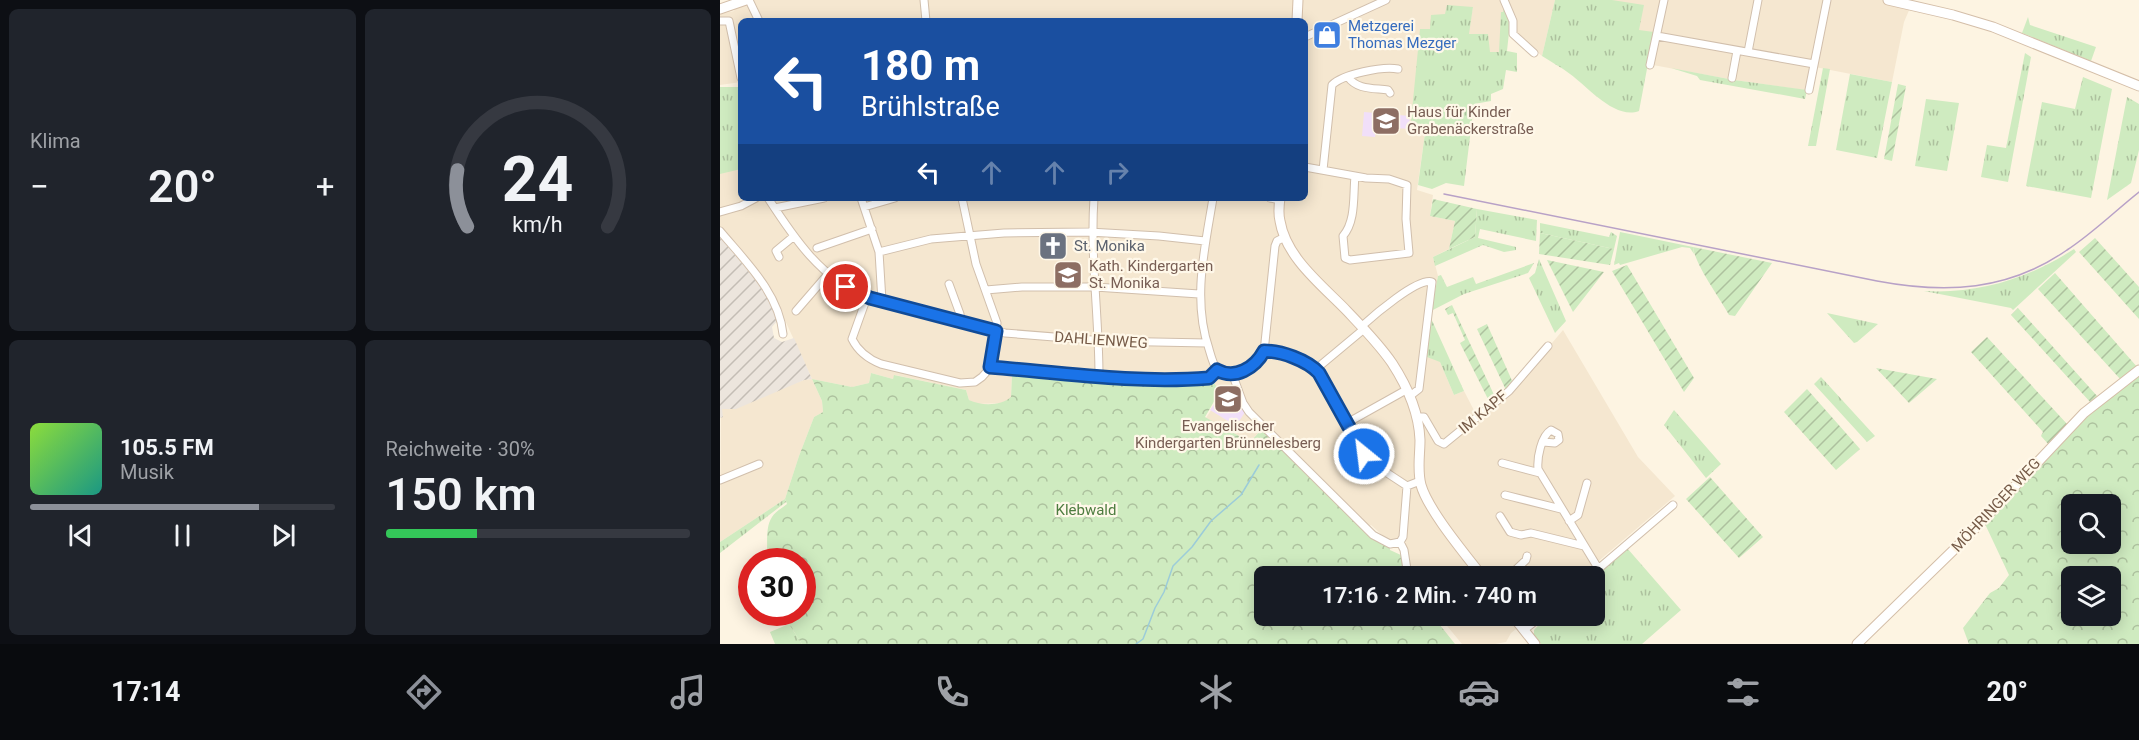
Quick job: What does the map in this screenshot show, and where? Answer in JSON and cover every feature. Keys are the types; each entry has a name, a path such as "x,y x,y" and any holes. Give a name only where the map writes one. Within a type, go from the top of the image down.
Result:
{"street":[{"path":"720,9 748,0 757,18"},
{"path":"924,0 926,18"},
{"path":"1297,18 1298,0"},
{"path":"1308,36 1386,0"},
{"path":"1504,0 1513,21 1512,34 1534,53"},
{"path":"1650,65 1664,0"},
{"path":"1748,52 1758,0"},
{"path":"1809,90 1827,0"},
{"path":"1888,0 1993,27 2139,86"},
{"path":"720,21 729,22 738,64"},
{"path":"1657,36 1814,64"},
{"path":"1732,78 1737,51"},
{"path":"1323,170 1331,87 1335,82 1348,77 1392,68 1398,69"},
{"path":"1348,77 1360,86 1388,90 1390,93"},
{"path":"1308,168 1355,176 1389,179 1407,185 1406,219 1409,254 1347,260 1344,255 1343,236 1351,222 1355,176"},
{"path":"720,212 750,201"},
{"name":"DAHLIENWEG","path":"770,201 794,236 828,274 846,287 867,297 996,331 1016,334 1099,340 1207,343"},
{"path":"775,208 809,201"},
{"path":"862,201 879,252 882,301"},
{"path":"864,207 885,201"},
{"path":"867,297 852,339 859,350 873,360 960,383 976,381 990,367 997,321 976,264 963,201"},
{"path":"1094,201 1093,233 1099,376"},
{"path":"1212,201 1199,294 1207,343 1217,370 1222,373 1242,372 1250,368 1264,351 1275,246 1276,241 1285,237"},
{"path":"1277,201 1279,220 1285,237 1301,262 1363,328 1392,365 1408,393 1417,417 1420,482 1428,502 1475,566"},
{"path":"817,248 872,229"},
{"path":"720,231 767,290 781,319 783,334"},
{"path":"879,252 931,239 969,235 1093,233 1205,241"},
{"path":"779,257 776,251 794,236"},
{"path":"796,311 828,274"},
{"path":"1316,369 1409,289 1430,280 1432,285 1419,389 1347,423"},
{"path":"949,284 961,315 961,321"},
{"path":"986,290 1022,287 1095,287 1199,294"},
{"name":"IM KAPF","path":"1417,417 1424,417 1439,442 1444,444 1509,391 1548,345"},
{"path":"1264,351 1281,353 1316,369 1367,459 1407,486"},
{"path":"990,367 1099,376 1190,379 1209,378 1217,370"},
{"name":"MÖHRINGER WEG","path":"1857,644 1968,536 2084,413 2139,370"},
{"path":"1232,373 1249,412 1373,535 1390,544 1400,543"},
{"path":"1543,441 1537,464 1540,473 1597,566"},
{"path":"1502,463 1540,473"},
{"path":"720,480 759,464"},
{"path":"1407,486 1420,482"},
{"path":"1569,521 1578,515 1587,483"},
{"path":"1400,543 1403,537 1407,486"},
{"path":"1505,495 1561,509"},
{"path":"1600,566 1672,505"},
{"path":"1500,516 1510,532 1531,533 1584,546"},
{"path":"1400,543 1404,550 1406,566"},
{"path":"1520,566 1526,561 1527,556"},
{"path":"1521,626 1535,644"},
{"path":"1524,630 1529,626"}],"shaded area":[{"path":"738,0 1555,0 1542,56 1514,33 1501,31 1500,53 1489,53 1468,35 1473,7 1445,14 1430,29 1410,131 1425,133 1417,190 1433,195 1430,216 1455,221 1449,249 1433,257 1438,276 1430,316 1440,362 1454,395 1464,391 1478,418 1542,355 1563,330 1638,457 1675,496 1593,566 1406,566 1400,548 1396,547 1394,542 1379,538 1382,535 1371,525 1367,528 1265,425 1250,442 1206,418 1225,388 1217,387 1209,376 1019,371 1018,375 1012,375 1011,398 1005,403 976,404 969,400 966,390 895,375 893,379 871,373 869,383 852,387 812,379 772,292 720,235 720,171 738,166 738,201 1308,201 1308,18 738,18 738,82 720,85 720,14 734,11"},
{"path":"1612,0 1913,1 1904,22 1892,82 1815,67 1811,91 1653,65 1661,33 1639,31"},
{"name":"Haus für Kinder Grabenäckerstraße","path":"1364,112 1410,116 1409,129 1384,127 1384,131 1376,131 1375,137 1362,136"},
{"path":"720,237 767,294 778,320 772,327 774,338 782,342 794,338 812,379 804,380 736,409 722,409 723,417 720,418"},
{"path":"812,379 822,401 823,412 814,417 785,499 720,542 721,409"},
{"name":"Evangelischer Kindergarten Brünnelesberg","path":"1227,385 1230,386 1245,412 1236,426 1210,410"},
{"path":"1447,626 1520,626 1511,633 1506,642 1462,644"}],"green space":[{"path":"1555,0 1612,0 1644,5 1639,30 1654,32 1639,111 1630,113 1611,107 1567,71 1542,56"},
{"path":"1447,5 1473,7 1469,34 1488,34 1490,52 1499,52 1501,12 1504,6 1510,23 1507,51 1517,53 1517,72 1506,70 1503,89 1491,94 1491,101 1474,104 1464,186 1446,183 1432,189 1418,185 1425,133 1410,131 1420,29 1430,29 1431,15 1445,14"},
{"path":"2028,17 2030,25 2096,47 2091,61 2022,33"},
{"path":"2025,53 2031,57 2008,182 1981,177 1987,145 2006,148"},
{"path":"1671,68 1807,90 1805,99 1700,80 1697,76"},
{"path":"1823,68 1830,69 1816,146 1808,146"},
{"path":"1850,74 1892,82 1877,158 1836,150"},
{"path":"2083,77 2112,89 2091,198 2026,186 2042,102 2075,109"},
{"path":"1898,84 1906,86 1892,161 1884,159"},
{"path":"720,87 738,87 738,170 720,174"},
{"path":"2127,97 2139,104 2139,150 2131,183 2107,200"},
{"path":"1926,99 1959,103 1947,171 1915,166"},
{"path":"1433,199 1477,209 1475,237 1449,249 1455,221 1430,216"},
{"path":"1477,209 1537,220 1536,241 1480,229 1478,238 1516,247 1516,250 1504,252 1483,245 1435,266 1433,257 1475,237"},
{"path":"1540,223 1609,237 1611,232 1617,236 1614,249 1540,233"},
{"path":"1620,232 1693,247 1694,254 1690,248 1682,247 1614,265"},
{"path":"1540,233 1614,249 1610,265 1539,254"},
{"path":"2095,238 2139,287 2139,319 2079,252"},
{"path":"1693,247 1772,263 1735,316 1729,315 1708,281 1698,263"},
{"path":"2074,249 2076,252 2013,310 1924,291 1964,290 2002,282 2039,269"},
{"path":"1539,259 1566,321 1555,333 1529,278 1535,273"},
{"path":"1547,260 1604,272 1573,312"},
{"path":"1534,263 1528,273 1464,294 1431,311 1438,276 1441,275 1447,287 1473,277 1476,284"},
{"path":"1627,265 1694,378 1684,392 1612,271"},
{"path":"2055,273 2138,368 2121,380 2038,289"},
{"path":"1452,305 1496,399 1490,403 1460,343 1465,340 1453,313 1448,315 1445,309"},
{"path":"2018,308 2098,397 2091,403 2011,315"},
{"path":"1827,313 1878,324 1854,343"},
{"path":"1430,316 1464,391 1454,395 1440,362 1427,357"},
{"path":"1487,324 1513,383 1506,390 1477,329"},
{"path":"1987,337 2068,425 2049,445 2041,436 2043,432 1971,352"},
{"path":"1876,368 1937,379 1909,403"},
{"name":"Klebwald","path":"1019,371 1211,379 1217,387 1223,386 1205,417 1250,442 1262,429 1390,546 1390,550 1403,556 1405,566 1254,566 1254,626 1441,626 1455,644 802,644 790,626 816,626 816,548 767,548 767,533 772,517 787,504 785,499 814,417 823,412 822,401 812,379 852,387 869,383 871,373 893,379 894,375 966,390 969,400 991,404 1011,397 1012,375 1018,375"},
{"path":"2139,375 2139,644 1969,644 1963,628 1990,593 1999,588 2009,575 1985,524 2090,412"},
{"path":"1821,377 1875,436 1867,442 1814,384"},
{"path":"1807,389 1860,449 1836,470 1784,412"},
{"path":"1674,410 1721,464 1706,478 1664,425"},
{"path":"1710,477 1763,537 1739,558 1686,499"},
{"path":"785,499 786,502 720,553 720,542"},
{"path":"1627,548 1681,610 1642,644 1541,644 1534,635 1534,630 1538,626 1605,626 1605,567"},
{"path":"790,626 802,644 775,644 770,632"}],"waterway":[{"path":"1136,644 1143,639 1173,566 1192,547 1211,521 1241,495 1259,465"}],"tram line":[{"path":"1444,194 1877,281 1952,288 1999,281 2045,264 2086,236 2139,192"}],"place":[{"name":"Metzgerei Thomas Mezger","path":"1327,35"},
{"name":"Haus für Kinder Grabenäckerstraße","path":"1386,121"},
{"name":"St. Monika","path":"1053,246"},
{"name":"Kath. Kindergarten St. Monika","path":"1068,275"},
{"name":"Evangelischer Kindergarten Brünnelesberg","path":"1228,399"}],"route":[{"path":"846,287 870,298 996,331 990,367 1136,378 1209,378 1217,370 1224,373 1242,372 1250,368 1264,351 1276,351 1313,367 1319,373 1364,454"}]}
